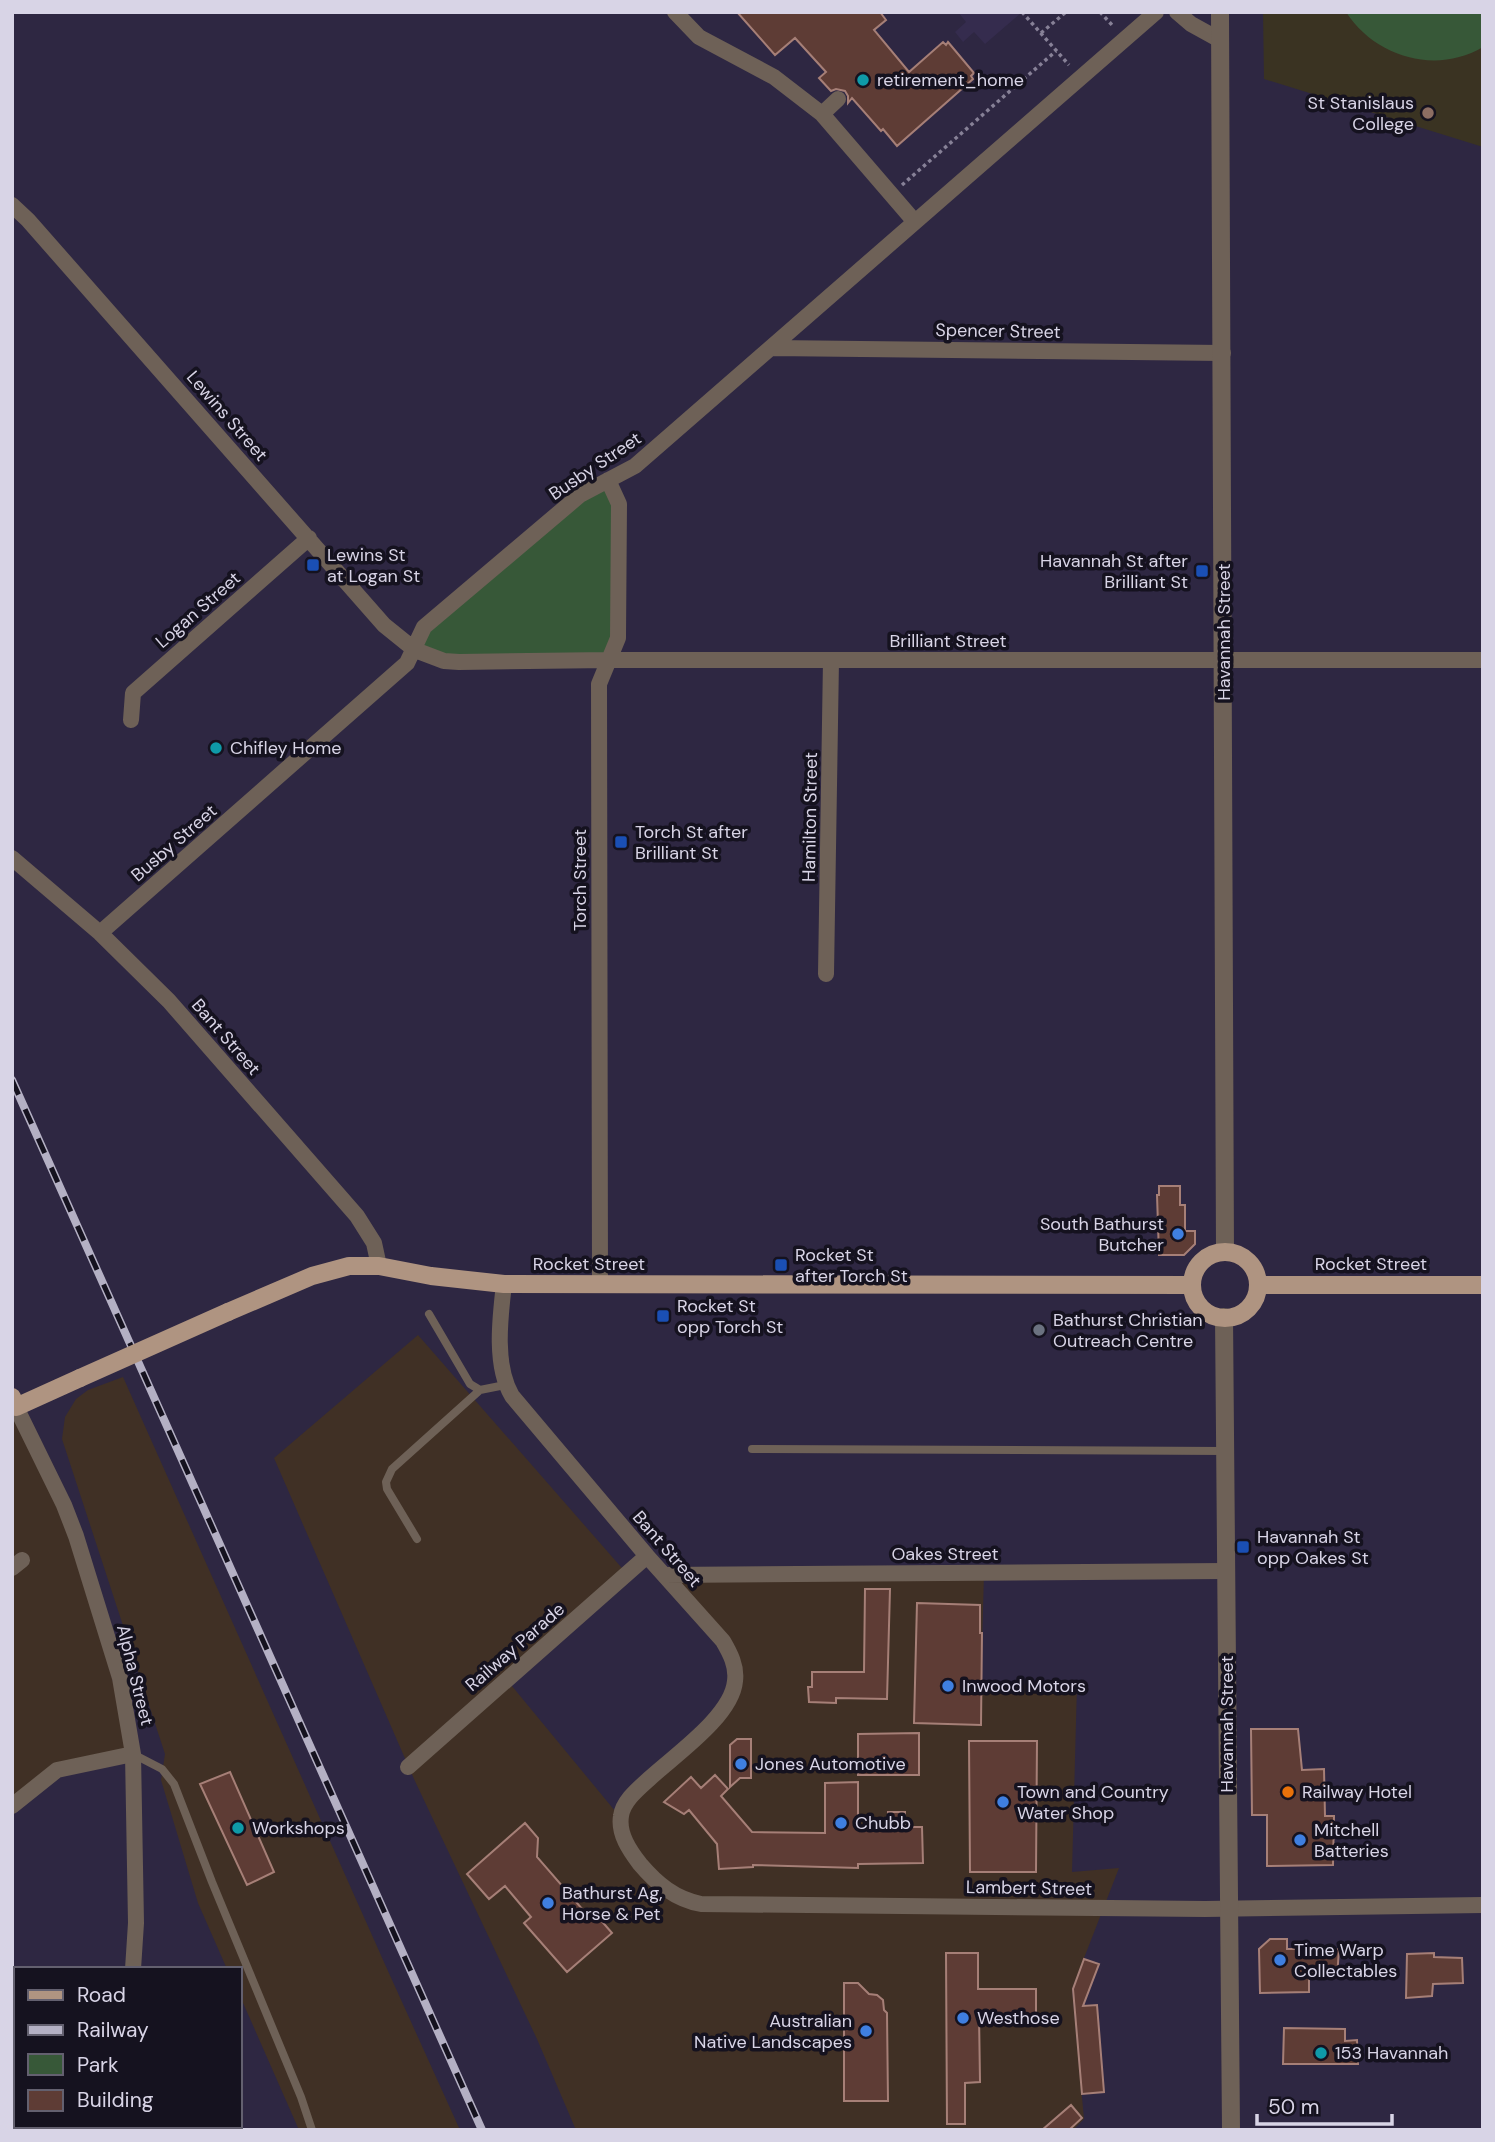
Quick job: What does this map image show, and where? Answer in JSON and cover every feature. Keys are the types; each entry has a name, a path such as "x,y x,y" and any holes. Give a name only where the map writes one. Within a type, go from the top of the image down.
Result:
{"main road":[{"path":"1225,1252 1236,1253 1245,1258 1257,1275 1258,1285 1257,1295 1244,1312 1224,1317 1205,1311 1198,1304 1192,1285 1199,1265 1206,1258 1225,1252"},
{"name":"Rocket Street","path":"14,1402 80,1378 312,1276 349,1266 379,1266 430,1276 504,1284 1192,1285"},
{"name":"Rocket Street","path":"1258,1285 1483,1285"}],"street":[{"path":"676,12 699,37 774,77 822,114 915,222"},
{"name":"Busby Street","path":"100,933 407,663 424,627 580,495 635,466 1156,12"},
{"path":"1177,12 1191,24 1220,40"},
{"name":"Havannah Street","path":"1220,12 1225,1252"},
{"path":"822,114 838,99"},
{"name":"Lewins Street","path":"12,205 384,625 415,650"},
{"name":"Spencer Street","path":"772,348 1223,353"},
{"name":"Torch Street","path":"600,1285 599,684 618,638 619,504 608,480"},
{"name":"Logan Street","path":"131,720 133,693 309,538"},
{"name":"Brilliant Street","path":"415,650 444,661 459,662 1483,660"},
{"name":"Hamilton Street","path":"826,974 831,660"},
{"name":"Bant Street","path":"12,858 100,933 169,1001 357,1216 374,1243 379,1266"},
{"name":"Bant Street","path":"504,1284 499,1337 506,1385 512,1396 647,1556 723,1641 731,1655 736,1679 732,1694 721,1713 639,1788 622,1809 620,1818"},
{"name":"Havannah Street","path":"1224,1317 1231,2130"},
{"name":"Alpha Street","path":"14,1402 64,1505 76,1536 120,1678 133,1754 136,1923 133,1967"},
{"name":"Railway Parade","path":"408,1767 647,1556"},
{"name":"Oakes Street","path":"664,1575 1226,1571"},
{"path":"12,1807 57,1770 133,1754"},
{"name":"Lambert Street","path":"620,1818 624,1839 632,1853 657,1882 677,1897 701,1904 1229,1909 1483,1905"}],"lane":[{"path":"429,1314 470,1384 480,1390"},
{"path":"417,1539 387,1489 388,1475 480,1390 506,1385"},
{"path":"752,1449 1225,1451"},
{"path":"133,1754 163,1769 174,1784 301,2096 312,2130"}],"path":[{"path":"1066,12 1041,34 1023,12 1056,51 1069,65"},
{"path":"1100,12 1113,26"},
{"path":"891,195 1056,51"}],"shaded area":[{"path":"958,12 1022,12 985,44 974,32 963,42 955,32 966,22"},
{"name":"St Stanislaus College","path":"1263,12 1483,12 1483,147 1264,79"},
{"path":"418,1335 628,1575 507,1680 620,1817 721,1713 735,1667 664,1575 984,1573 981,1684 1077,1684 1072,1872 1119,1868 1072,1989 1084,2119 1073,2130 576,2130 537,2039 414,1779 274,1458"},
{"path":"123,1377 460,2130 299,2130 242,2001 242,1967 226,1967 198,1903 161,1780 165,1754 62,1439 65,1417 76,1399 88,1390"},
{"path":"12,1397 64,1505 133,1754 57,1770 12,1806"}],"green space":[{"path":"1346,12 1483,12 1483,47 1446,60 1408,57 1373,40 1358,28"},
{"path":"608,480 619,504 618,638 608,660 459,662 415,650 424,627"}],"building":[{"name":"retirement_home","path":"737,12 880,12 886,20 874,30 909,72 943,42 946,45 948,42 974,73 971,76 973,79 897,146 852,98 848,103 845,91 831,91 819,78 826,72 795,38 775,55"},
{"path":"1159,1186 1180,1186 1180,1205 1185,1205 1185,1231 1195,1231 1195,1244 1184,1255 1159,1255"},
{"path":"865,1589 890,1589 887,1699 836,1698 836,1703 809,1702 808,1687 812,1687 812,1672 864,1672"},
{"name":"Inwood Motors","path":"917,1603 980,1605 981,1725 914,1723"},
{"name":"Railway Hotel","path":"1251,1729 1298,1729 1302,1770 1324,1769 1325,1816 1334,1816 1333,1865 1267,1866 1267,1815 1252,1815"},
{"path":"919,1733 919,1775 858,1775 858,1734"},
{"name":"Jones Automotive","path":"737,1739 751,1739 751,1778 740,1778 730,1787 730,1745"},
{"name":"Town and Country Water Shop","path":"969,1741 1037,1741 1036,1872 970,1872"},
{"name":"Workshops","path":"230,1772 274,1872 247,1885 200,1784"},
{"path":"715,1775 728,1789 721,1796 752,1832 825,1833 825,1783 858,1782 858,1828 888,1827 888,1812 905,1812 905,1827 922,1827 923,1863 858,1864 858,1868 753,1865 719,1869 717,1844 689,1810 684,1814 664,1802 691,1777 701,1788"},
{"name":"Bathurst Ag, Horse & Pet","path":"525,1823 538,1838 537,1857 583,1910 592,1910 612,1933 567,1972 524,1923 531,1917 505,1886 489,1899 467,1874"},
{"path":"1270,1939 1287,1939 1287,1949 1339,1949 1337,1978 1309,1978 1309,1992 1260,1993 1259,1949"},
{"name":"Westhose","path":"946,1953 978,1953 978,1989 1036,1989 1036,2014 979,2014 980,2082 965,2083 965,2124 947,2124"},
{"path":"1434,1953 1434,1957 1462,1958 1463,1983 1433,1984 1432,1996 1406,1998 1407,1954"},
{"path":"1084,1959 1099,1964 1083,2006 1097,2005 1104,2092 1082,2094 1073,1989"},
{"path":"844,1983 858,1983 869,1994 877,1995 883,2000 887,2013 888,2101 844,2101"},
{"name":"153 Havannah","path":"1284,2028 1345,2029 1345,2041 1357,2040 1358,2064 1283,2064"},
{"path":"1071,2105 1082,2118 1069,2130 1042,2130"}],"railway":[{"path":"12,1080 482,2130"}],"place":[{"name":"retirement_home","path":"863,80"},
{"name":"St Stanislaus College","path":"1428,113"},
{"name":"Lewins St at Logan St","path":"313,565"},
{"name":"Havannah St after Brilliant St","path":"1202,571"},
{"name":"Chifley Home","path":"216,748"},
{"name":"Torch St after Brilliant St","path":"621,842"},
{"name":"South Bathurst Butcher","path":"1178,1234"},
{"name":"Rocket St after Torch St","path":"781,1265"},
{"name":"Rocket St opp Torch St","path":"663,1316"},
{"name":"Bathurst Christian Outreach Centre","path":"1039,1330"},
{"name":"Havannah St opp Oakes St","path":"1243,1547"},
{"name":"Inwood Motors","path":"948,1686"},
{"name":"Jones Automotive","path":"741,1764"},
{"name":"Railway Hotel","path":"1288,1792"},
{"name":"Town and Country Water Shop","path":"1003,1802"},
{"name":"Chubb","path":"841,1823"},
{"name":"Workshops","path":"238,1828"},
{"name":"Mitchell Batteries","path":"1300,1840"},
{"name":"Bathurst Ag, Horse & Pet","path":"548,1903"},
{"name":"Time Warp Collectables","path":"1280,1960"},
{"name":"Westhose","path":"963,2018"},
{"name":"Australian Native Landscapes","path":"866,2031"},
{"name":"153 Havannah","path":"1321,2053"}]}
